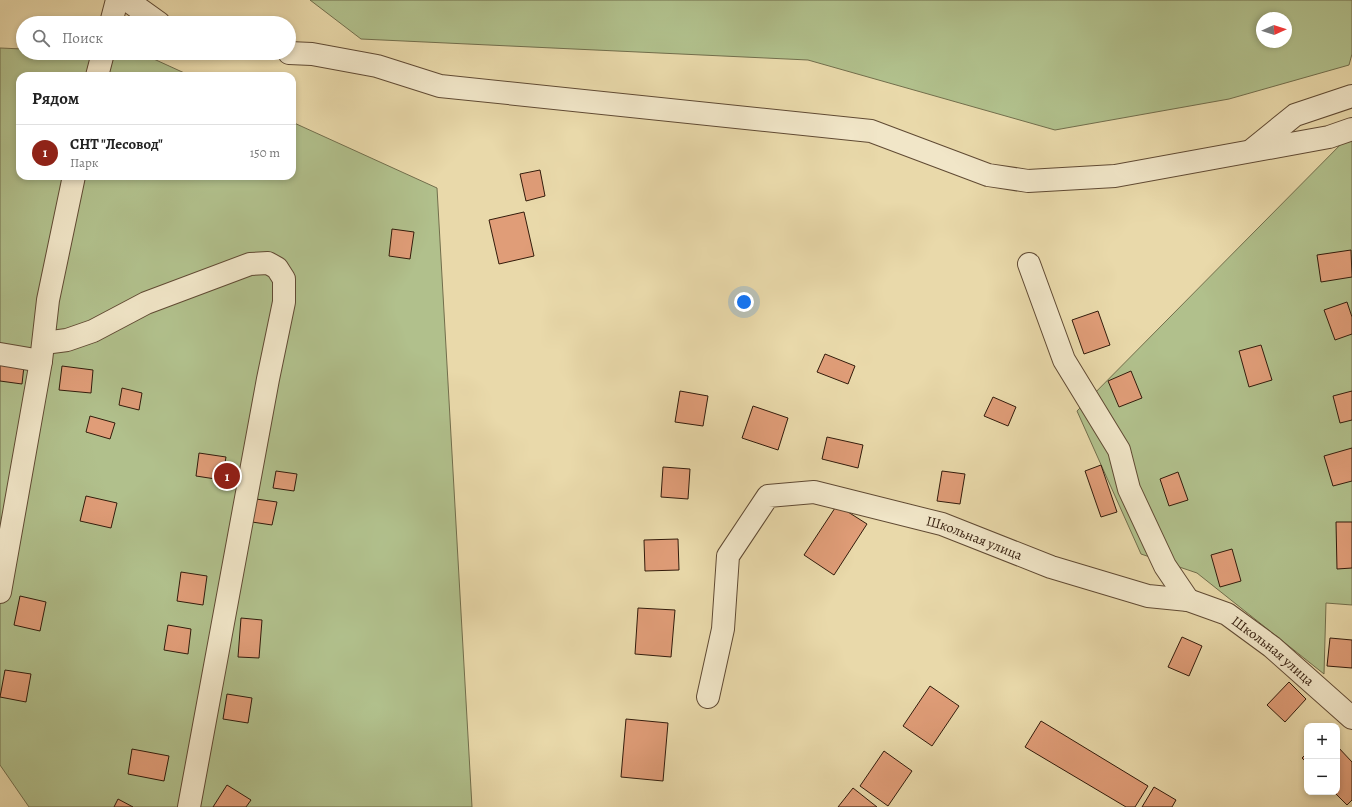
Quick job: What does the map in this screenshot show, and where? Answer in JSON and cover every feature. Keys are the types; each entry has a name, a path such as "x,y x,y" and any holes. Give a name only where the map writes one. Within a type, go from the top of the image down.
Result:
{"street":[{"path":"113,16 117,0"},
{"path":"127,0 149,16"},
{"path":"296,53 312,54 378,66 440,86 871,131 988,175 1028,181 1116,176 1329,136 1352,129"},
{"path":"98,72 101,60"},
{"path":"1252,150 1295,115 1352,96"},
{"path":"1,584 43,352 48,300 73,180"},
{"path":"0,354 43,352 66,340 93,331 146,303 250,264 268,263 277,268 284,279 284,302 266,387 189,807"},
{"path":"1029,264 1064,360 1119,450 1129,489 1165,566 1188,600"},
{"name":"Школьная улица","path":"708,697 723,629 728,556 768,496 814,492 934,522 1051,567 1148,596 1188,600 1226,614 1272,647 1352,718"}],"green space":[{"path":"310,0 1352,0 1352,54 1349,65 1229,99 1055,130 808,60 361,39"},
{"path":"0,48 16,49 16,60 156,60 182,72 16,72 16,180 296,180 296,124 437,188 472,807 29,807 0,765"},
{"path":"1352,133 1352,605 1326,603 1324,674 1197,573 1141,554 1077,411"}],"building":[{"path":"540,170 545,196 526,201 520,174"},
{"path":"524,212 534,256 499,264 489,220"},
{"path":"392,229 414,232 410,259 389,256"},
{"path":"1351,250 1352,277 1321,282 1317,255"},
{"path":"1347,302 1352,317 1352,334 1335,340 1324,310"},
{"path":"1098,311 1110,345 1084,354 1072,320"},
{"path":"1261,345 1272,380 1249,387 1239,351"},
{"path":"825,354 855,366 848,384 817,372"},
{"path":"0,364 24,366 22,384 0,381"},
{"path":"62,366 93,370 91,393 59,390"},
{"path":"1131,371 1142,398 1119,407 1108,381"},
{"path":"122,388 142,393 139,410 119,405"},
{"path":"680,391 708,396 703,426 675,422"},
{"path":"1352,391 1352,420 1340,423 1333,396"},
{"path":"993,397 1016,407 1008,426 984,416"},
{"path":"753,406 788,418 778,450 742,438"},
{"path":"90,416 115,423 110,439 86,432"},
{"path":"827,437 863,445 858,468 822,459"},
{"path":"1352,448 1352,481 1333,486 1324,456"},
{"path":"199,453 226,457 222,480 196,476"},
{"path":"1101,465 1117,512 1101,517 1085,471"},
{"path":"663,467 690,469 688,499 661,497"},
{"path":"276,471 297,474 294,491 273,488"},
{"path":"942,471 965,474 960,504 937,501"},
{"path":"1178,472 1188,500 1169,506 1160,479"},
{"path":"86,496 117,503 111,528 80,521"},
{"path":"256,499 277,502 272,525 252,522"},
{"path":"837,505 867,524 834,575 804,555"},
{"path":"1336,522 1352,522 1352,568 1337,569"},
{"path":"678,539 679,570 645,571 644,540"},
{"path":"1232,549 1241,581 1220,587 1211,555"},
{"path":"181,572 207,576 203,605 177,601"},
{"path":"20,596 46,602 40,631 14,625"},
{"path":"638,608 675,610 671,657 635,654"},
{"path":"241,618 262,620 259,658 238,657"},
{"path":"168,625 191,629 188,654 164,650"},
{"path":"1182,637 1202,646 1189,676 1168,667"},
{"path":"1330,638 1352,640 1352,668 1327,666"},
{"path":"5,670 31,674 26,702 0,697"},
{"path":"1289,682 1306,699 1285,722 1267,705"},
{"path":"930,686 959,706 932,746 903,726"},
{"path":"227,694 252,698 248,723 223,719"},
{"path":"626,719 668,723 663,781 621,777"},
{"path":"1041,721 1148,786 1135,807 1126,807 1025,747"},
{"path":"132,749 169,756 164,781 128,774"},
{"path":"1340,749 1352,762 1352,800 1347,805 1337,795 1340,795"},
{"path":"884,751 912,771 888,806 860,786"},
{"path":"227,785 251,800 246,807 213,807"},
{"path":"1154,787 1176,800 1172,807 1142,807"},
{"path":"853,788 877,807 838,807"},
{"path":"118,799 133,807 114,807"}],"place":[{"name":"СНТ \"Лесовод\"","path":"227,476"}]}
